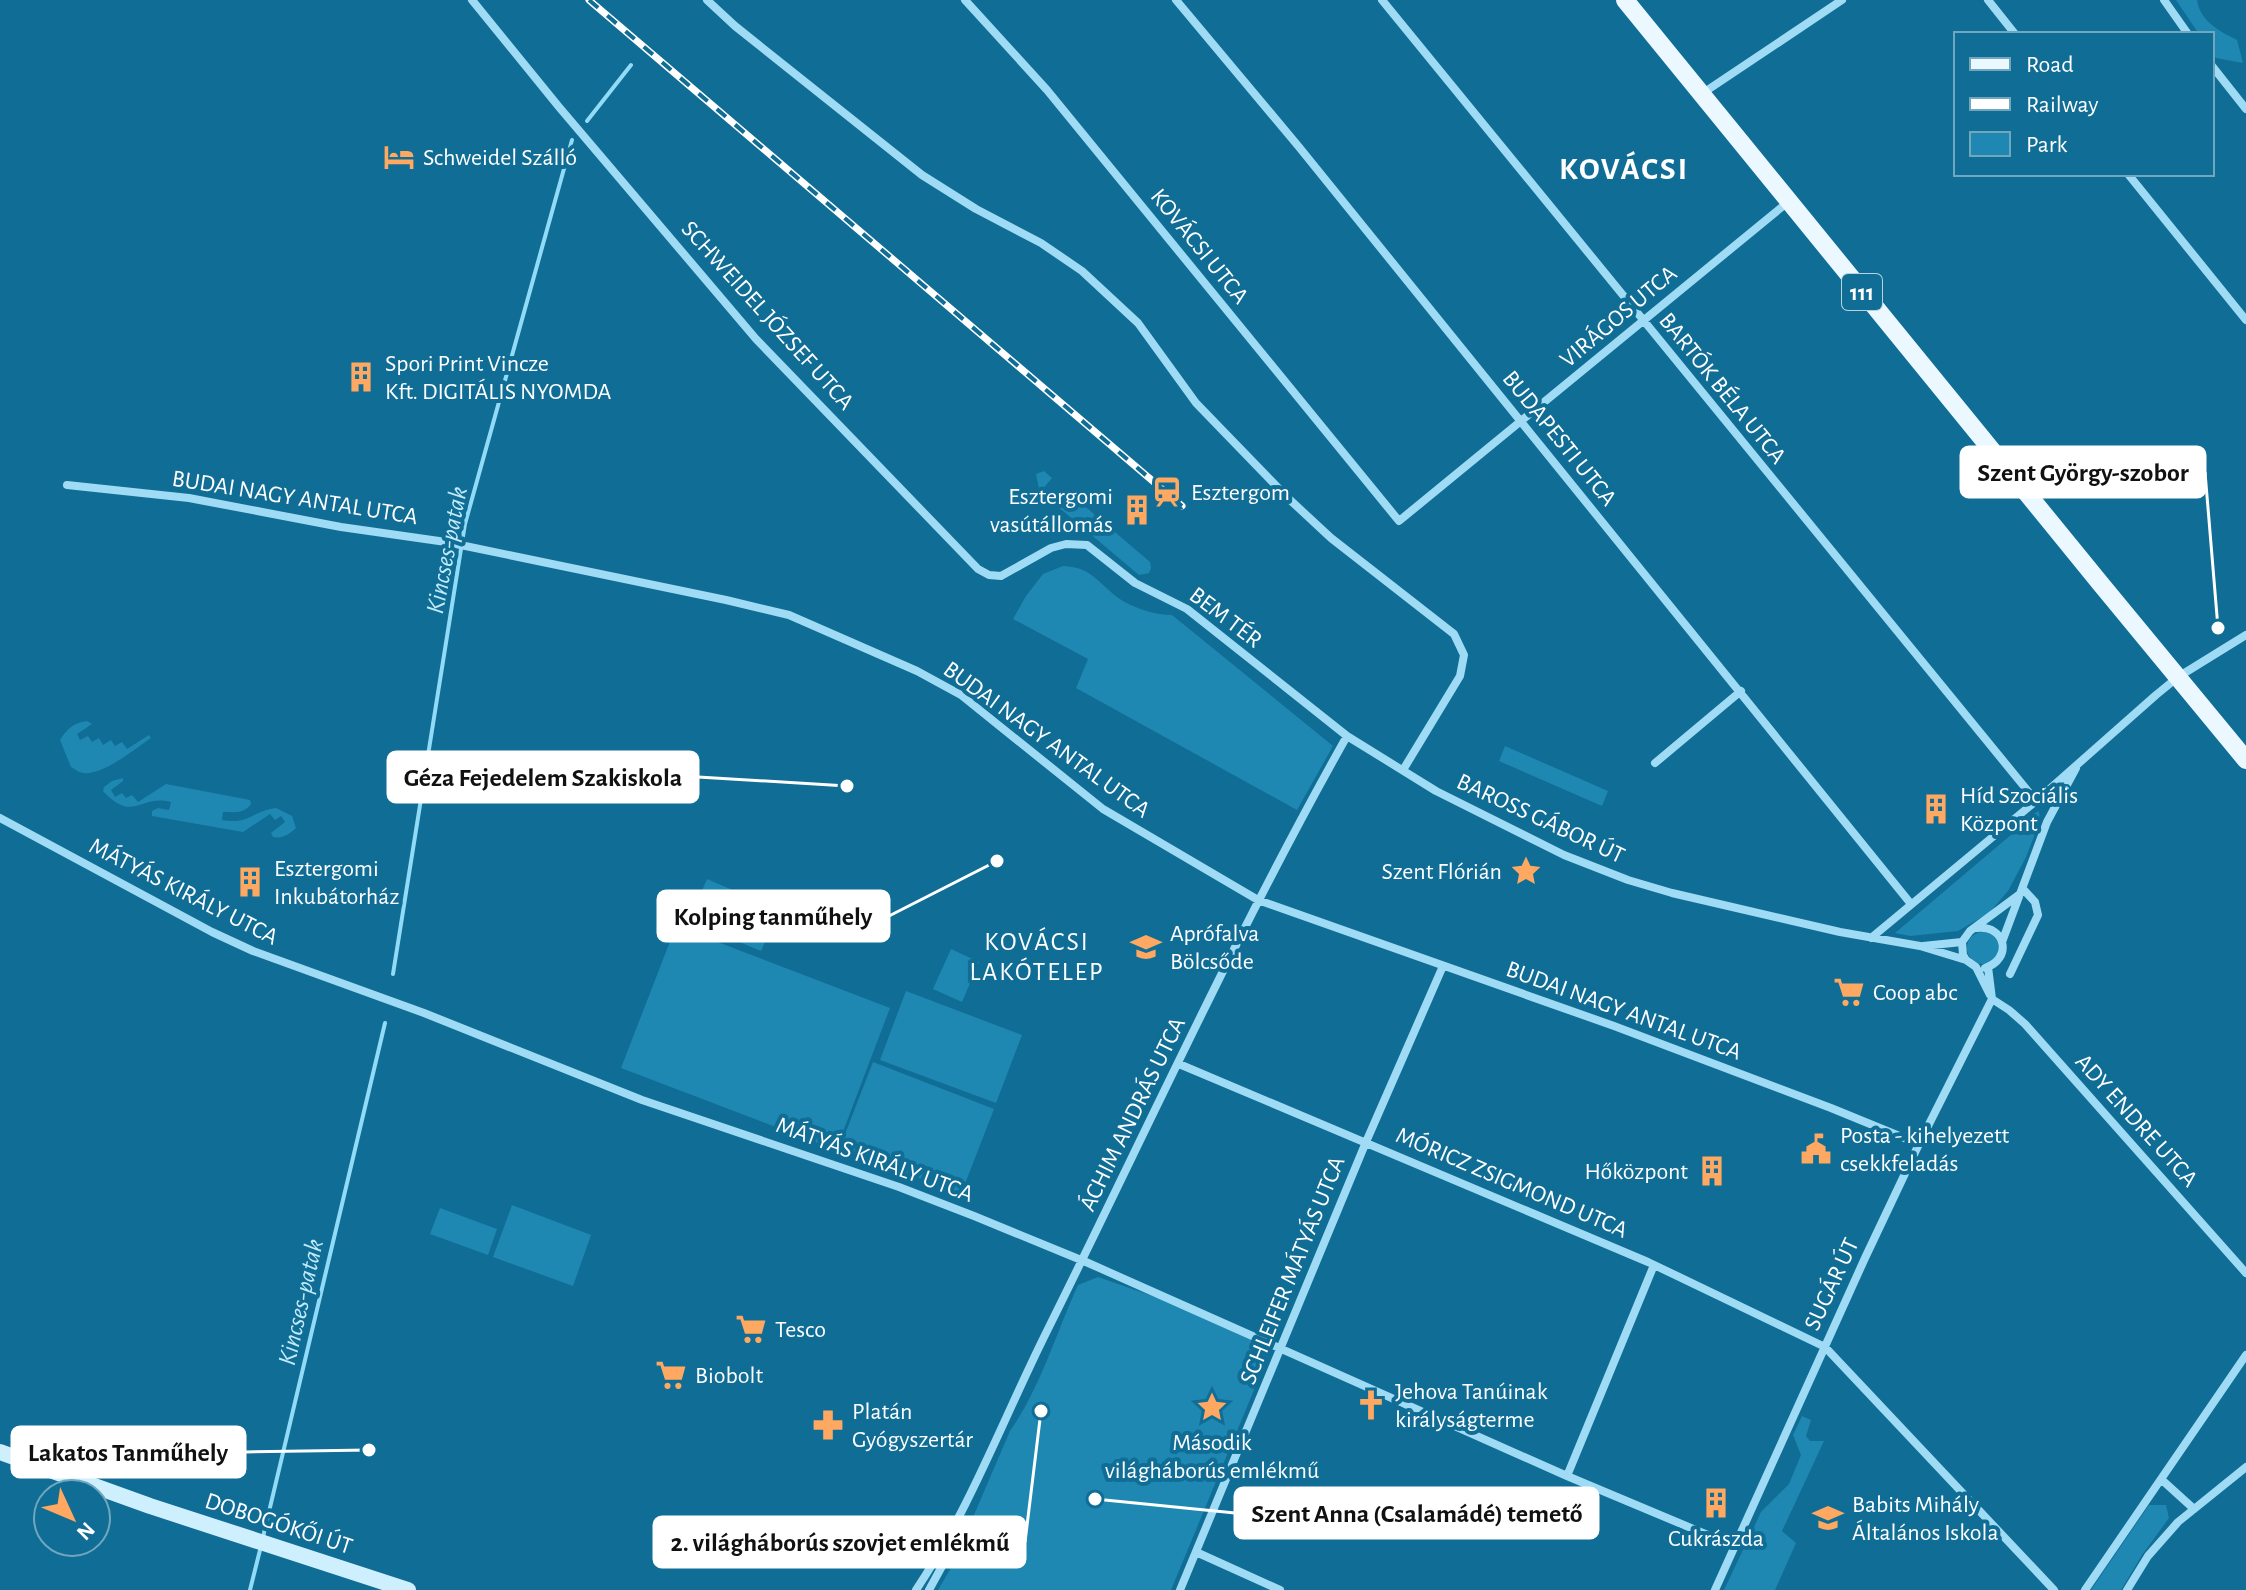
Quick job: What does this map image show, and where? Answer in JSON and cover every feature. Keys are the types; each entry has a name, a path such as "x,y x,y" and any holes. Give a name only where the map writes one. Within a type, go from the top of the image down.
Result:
{"main road":[{"name":"111","path":"1625,0 2246,760"},
{"name":"DOBOGÓKŐI ÚT","path":"0,1452 150,1506 408,1590"}],"street":[{"name":"SCHWEIDEL JÓZSEF UTCA","path":"472,0 756,339 978,569 989,575 1001,576 1051,548 1073,544"},
{"path":"707,0 735,26 922,175 976,209 1030,237 1082,271 1138,323 1196,403 1289,499 1331,538 1454,634 1464,655 1460,676 1403,770"},
{"name":"KOVÁCSI UTCA","path":"965,0 1047,90 1399,521"},
{"name":"BUDAPESTI UTCA","path":"1176,0 1299,147 1911,904"},
{"name":"BARTÓK BÉLA UTCA","path":"1382,0 2036,801"},
{"path":"1701,94 1842,0"},
{"path":"1988,0 2013,32"},
{"path":"2164,0 2187,32"},
{"path":"2214,69 2246,109"},
{"path":"2130,176 2246,320"},
{"name":"VIRÁGOS UTCA","path":"1399,521 1789,202"},
{"name":"BUDAI NAGY ANTAL UTCA","path":"67,485 189,498 341,527 446,542 776,612 848,640 961,695 1103,809 1258,900 1626,1031 1919,1144"},
{"name":"BEM TÉR","path":"1073,544 1091,547 1135,583 1187,609 1347,736"},
{"path":"1871,938 2036,801 2178,677 2246,635"},
{"path":"1655,763 1741,691"},
{"name":"BAROSS GÁBOR ÚT","path":"1347,736 1436,791 1517,833 1628,880 1672,893 1871,938 1920,946"},
{"name":"ÁCHIM ANDRÁS UTCA","path":"916,1590 962,1514 1031,1363 1258,900 1347,736"},
{"path":"1976,967 1994,965 2001,955 2002,942 2047,822 2078,763"},
{"name":"MÁTYÁS KIRÁLY UTCA","path":"0,818 253,951 424,1013 642,1100 899,1187 1083,1260 1567,1476 1734,1546"},
{"path":"1966,960 1962,942 1965,936 2022,891"},
{"path":"2010,974 2038,915 2035,902 2022,891"},
{"path":"1976,928 1989,928 2000,936 2002,942"},
{"path":"1920,946 1962,942"},
{"path":"1920,946 1966,960 1976,967 1992,999"},
{"name":"SCHLEIFER MÁTYÁS UTCA","path":"1180,1590 1366,1142 1443,966"},
{"path":"1988,967 1992,999"},
{"name":"SUGÁR ÚT","path":"1715,1590 1919,1144 1992,999"},
{"name":"ADY ENDRE UTCA","path":"1992,999 2025,1024 2246,1273"},
{"name":"MÓRICZ ZSIGMOND UTCA","path":"1179,1064 1654,1265 1825,1347"},
{"path":"1567,1476 1654,1265"},
{"path":"1825,1347 2054,1590"},
{"path":"2085,1590 2246,1355"},
{"path":"2127,1590 2148,1556 2178,1522 2246,1467"},
{"path":"2162,1480 2194,1509"},
{"name":"ÁCHIM ANDRÁS UTCA","path":"929,1590 952,1548 962,1514"},
{"path":"1196,1552 1280,1590"}],"green space":[{"path":"2176,0 2197,0 2206,20 2237,40 2243,63 2216,58 2214,32 2198,32"},
{"path":"1044,471 1052,478 1042,490 1064,508 1074,497 1150,562 1149,573 1139,575 1044,495 1039,489 1036,474"},
{"path":"1063,566 1089,574 1134,607 1172,615 1333,746 1297,810 1076,688 1088,659 1013,619 1043,574"},
{"path":"87,721 92,724 77,734 80,740 88,736 92,742 99,738 103,745 111,740 115,746 122,742 127,749 149,735 151,738 109,766 91,773 81,773 71,767 60,740 71,727"},
{"path":"1505,746 1608,791 1602,806 1499,761"},
{"path":"123,778 111,790 115,797 122,793 126,798 132,795 138,802 166,784 250,800 251,804 242,811 223,812 222,820 238,821 276,808 292,816 296,828 286,836 273,837 271,833 285,822 281,816 275,820 270,814 243,832 152,816 152,811 158,808 169,810 171,802 122,806 103,791 112,781"},
{"path":"2039,811 2040,821 2026,857 2008,891 1989,913 1958,931 1910,936 1895,933 2025,823 2023,819"},
{"path":"707,879 779,910 761,951 689,921"},
{"path":"676,926 890,1008 836,1150 621,1068"},
{"path":"1983,932 1994,937 1999,948 1994,959 1983,964 1972,959 1967,948 1972,937"},
{"path":"951,949 979,962 962,1002 933,989"},
{"path":"906,991 1022,1035 996,1103 880,1060"},
{"path":"873,1062 994,1109 961,1194 840,1147"},
{"path":"512,1205 591,1235 573,1286 493,1257"},
{"path":"440,1208 497,1229 488,1255 430,1234"},
{"path":"1098,1277 1164,1300 1271,1349 1171,1590 938,1590 952,1566 1010,1431 1039,1378 1078,1285"},
{"path":"1802,1416 1811,1420 1806,1436 1810,1441 1824,1441 1782,1531 1796,1543 1775,1590 1724,1590 1761,1512 1789,1484 1801,1455 1793,1435"},
{"path":"2149,1505 2166,1505 2169,1518 2121,1590 2091,1590"}],"waterway":[{"name":"Kincses-patak","path":"587,121 631,65"},
{"name":"Kincses-patak","path":"393,974 465,524 572,140"},
{"name":"Kincses-patak","path":"263,1537 385,1023"},
{"name":"Kincses-patak","path":"250,1590 261,1546"}],"railway":[{"path":"589,0 1182,506"}],"place":[{"name":"Schweidel Szálló","path":"399,157"},
{"name":"Spori Print Vincze Kft. DIGITÁLIS NYOMDA","path":"361,377"},
{"name":"Esztergom","path":"1167,492"},
{"name":"Esztergomi vasútállomás","path":"1137,510"},
{"name":"Szent György-szobor","path":"2218,628"},
{"name":"Géza Fejedelem Szakiskola","path":"847,786"},
{"name":"Híd Szociális Központ","path":"1936,809"},
{"name":"Kolping tanműhely","path":"997,861"},
{"name":"Szent Flórián","path":"1526,871"},
{"name":"Esztergomi Inkubátorház","path":"250,882"},
{"name":"Aprófalva Bölcsőde","path":"1146,947"},
{"name":"Coop abc","path":"1849,992"},
{"name":"Posta - kihelyezett csekkfeladás","path":"1816,1149"},
{"name":"Hőközpont","path":"1712,1171"},
{"name":"Tesco","path":"751,1329"},
{"name":"Biobolt","path":"671,1375"},
{"name":"Jehova Tanúinak királyságterme","path":"1371,1405"},
{"name":"Második világháborús emlékmű","path":"1212,1407"},
{"name":"2. világháborús szovjet emlékmű","path":"1041,1411"},
{"name":"Platán Gyógyszertár","path":"828,1425"},
{"name":"Lakatos Tanműhely","path":"369,1450"},
{"name":"Szent Anna (Csalamádé) temető","path":"1095,1499"},
{"name":"Cukrászda","path":"1716,1503"},
{"name":"Babits Mihály Általános Iskola","path":"1828,1518"}],"district":[{"name":"KOVÁCSI","path":"1624,168"},
{"name":"KOVÁCSI LAKÓTELEP","path":"1037,956"}]}
